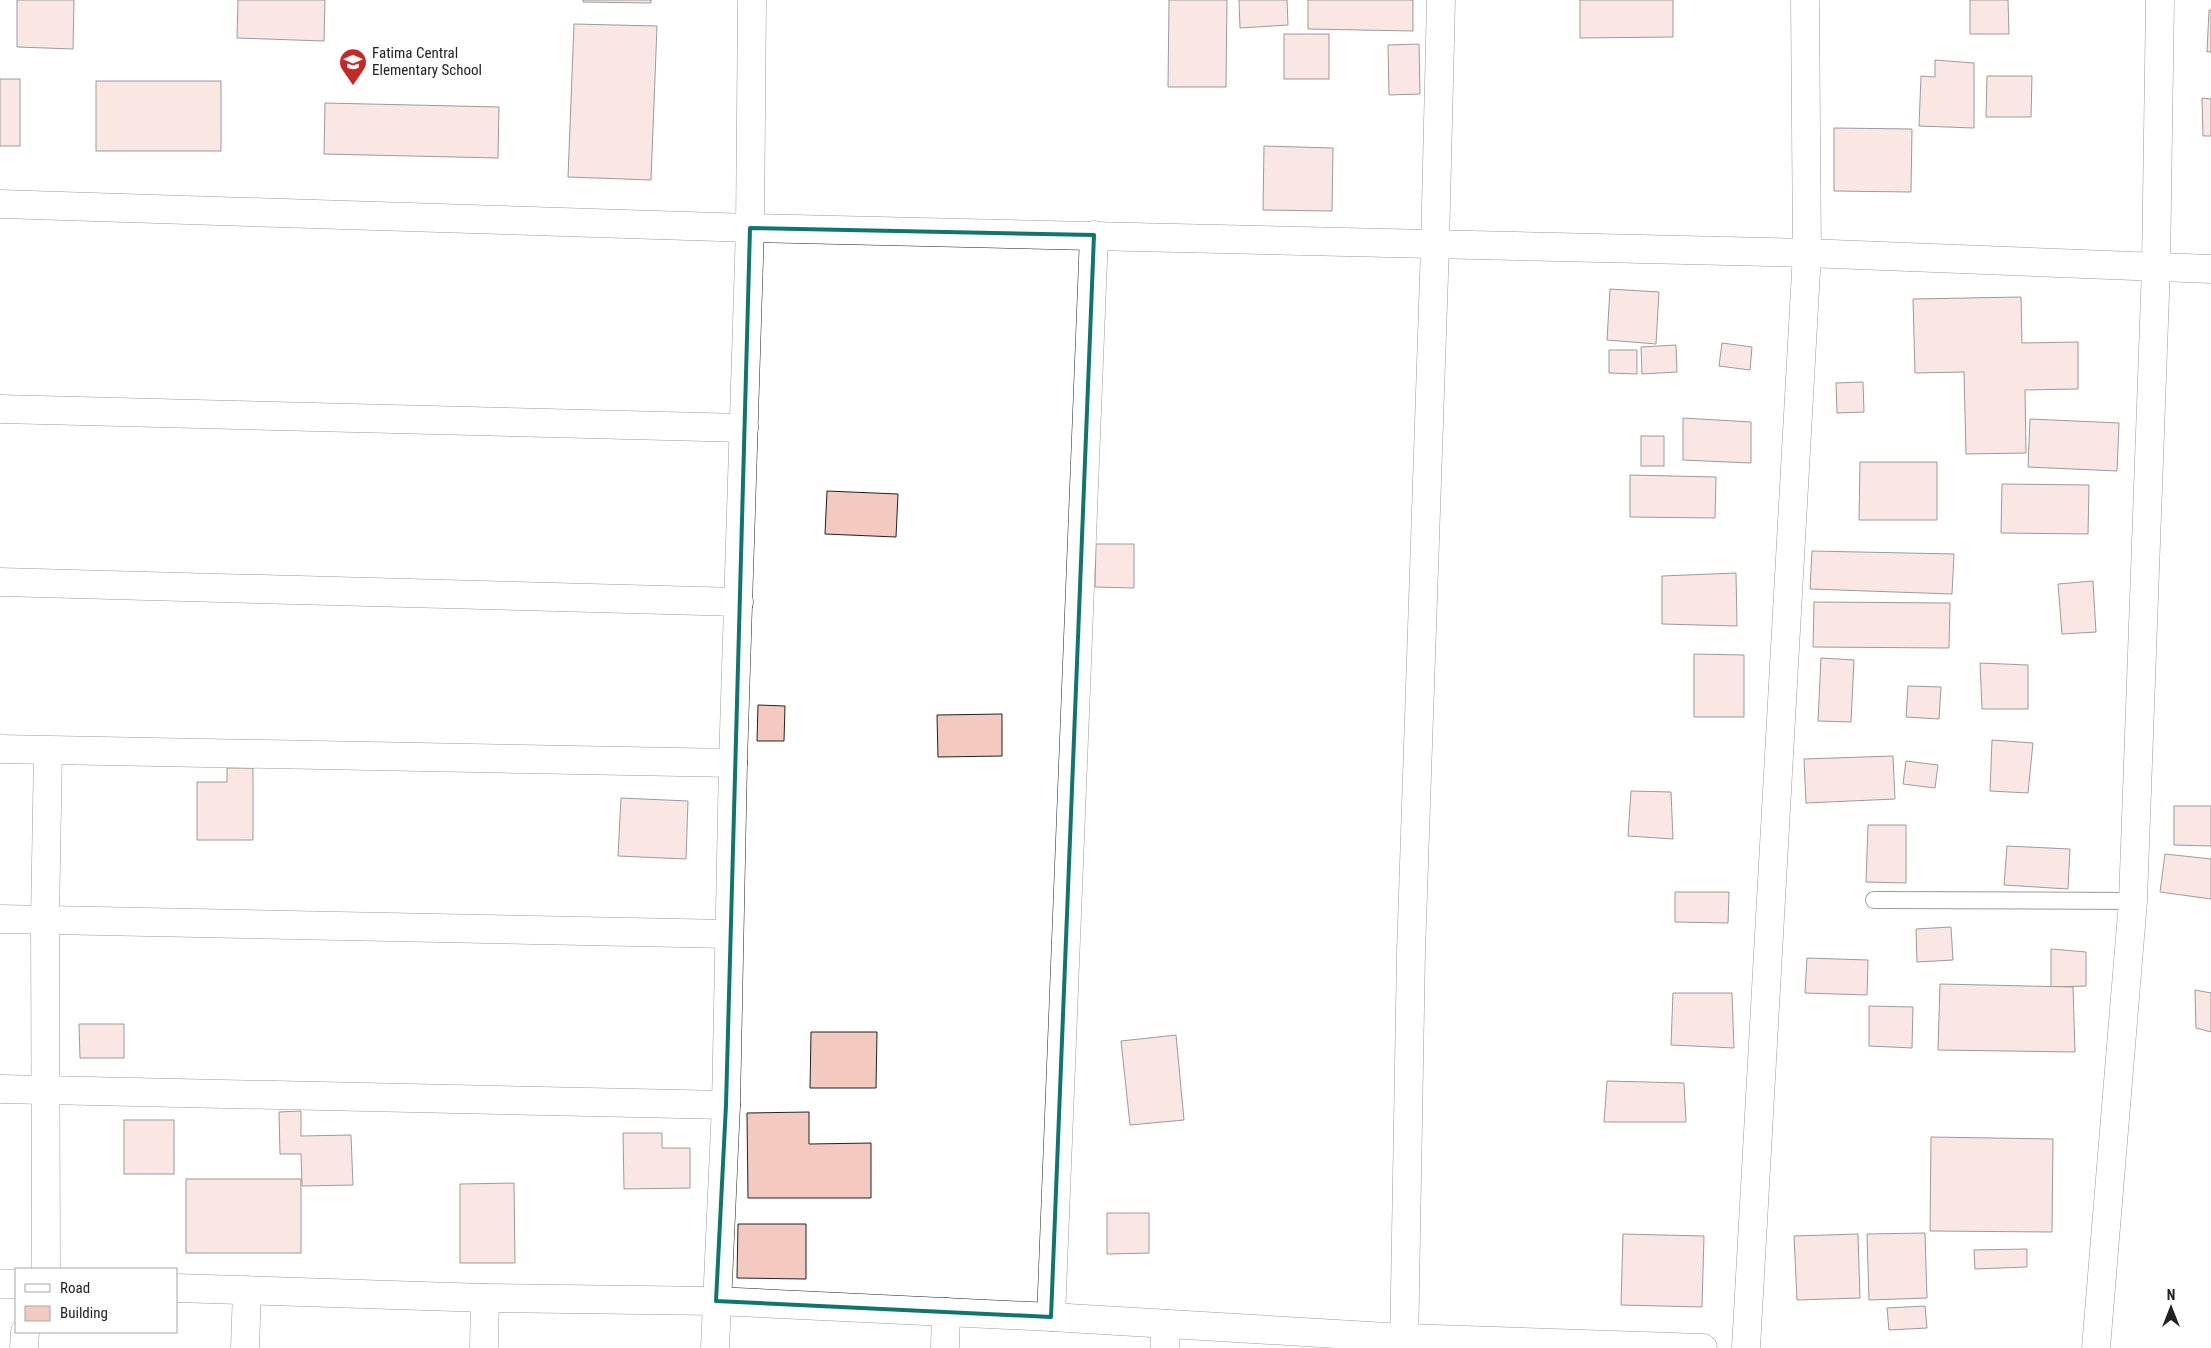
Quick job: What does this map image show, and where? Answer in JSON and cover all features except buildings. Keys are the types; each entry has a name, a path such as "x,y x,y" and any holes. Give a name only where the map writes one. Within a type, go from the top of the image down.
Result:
{"street":[{"path":"715,1348 726,1106 733,763 750,228 752,0"},
{"path":"1404,1343 1411,952 1435,246 1441,0"},
{"path":"1746,1348 1806,253 1805,0"},
{"path":"2096,1348 2133,901 2156,267 2160,0"},
{"path":"0,204 750,228 1094,234 1435,246 1806,253 2211,270"},
{"path":"1051,1317 1094,234"},
{"path":"0,409 744,428"},
{"path":"0,582 739,602"},
{"path":"0,749 733,763"},
{"path":"46,1268 45,920 48,751"},
{"path":"0,919 729,934"},
{"path":"0,1088 726,1106"},
{"path":"0,1284 15,1284"},
{"path":"178,1288 484,1298 716,1301 1051,1317 1165,1336 1404,1343 1703,1348"},
{"path":"245,1348 246,1290"},
{"path":"484,1298 484,1348"},
{"path":"945,1348 946,1312"},
{"path":"24,1348 25,1333"}],"lane":[{"path":"1874,900 2133,901"}],"highlighted area":[{"path":"750,228 1094,235 1051,1317 716,1301 726,1105"}],"place":[{"name":"Fatima Central Elementary School","path":"353,86"}]}
